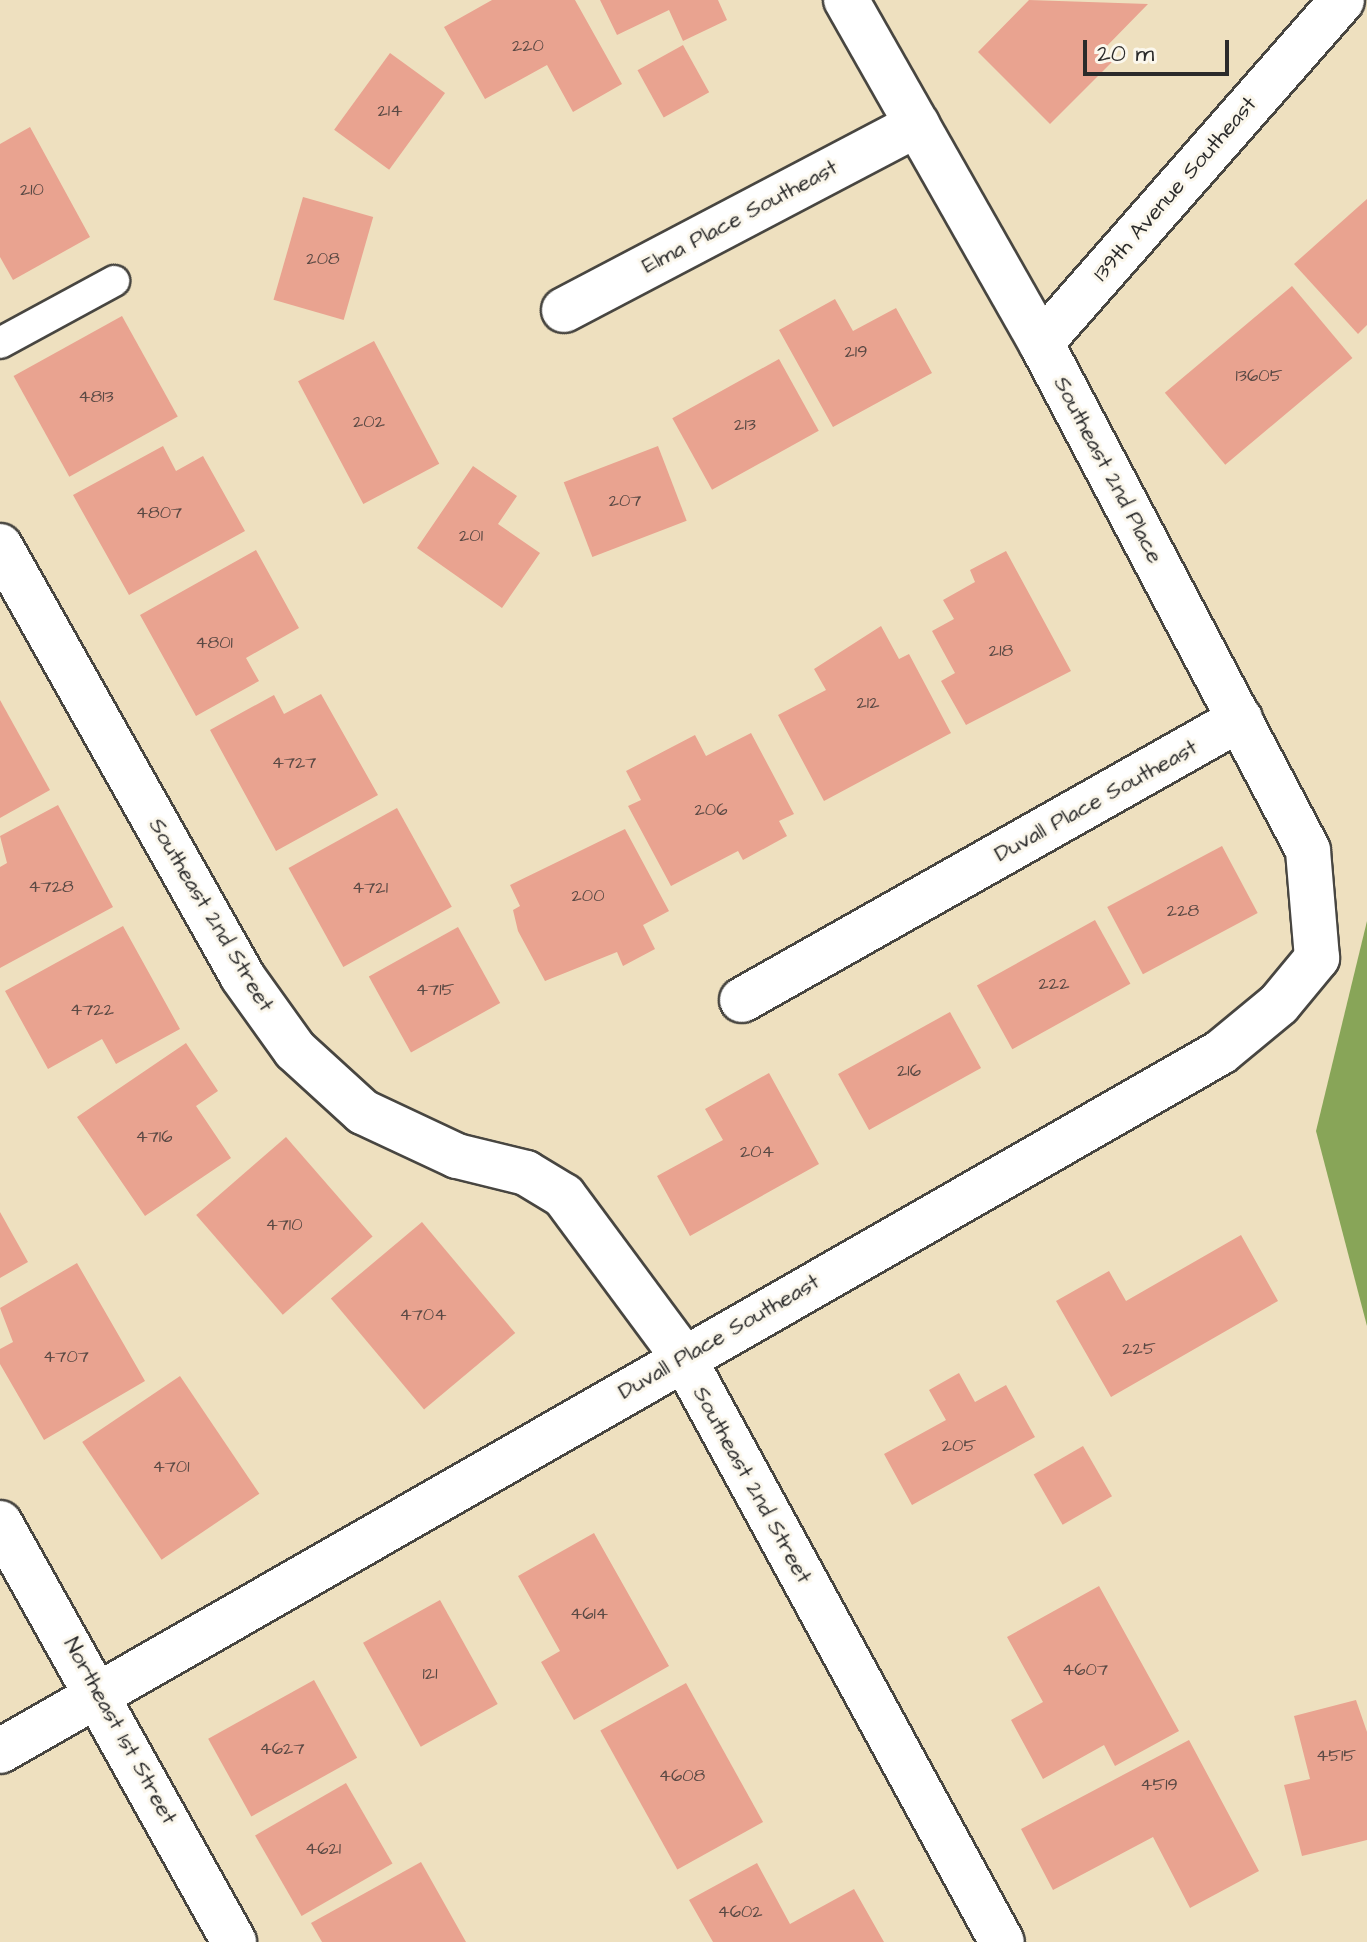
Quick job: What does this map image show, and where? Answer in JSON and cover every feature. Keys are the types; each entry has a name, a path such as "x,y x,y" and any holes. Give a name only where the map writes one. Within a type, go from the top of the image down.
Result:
{"street":[{"name":"Southeast 2nd Place","path":"846,0 1041,343 1308,850 1317,958"},
{"name":"139th Avenue Southeast","path":"1041,343 1302,16 1342,0"},
{"name":"Elma Place Southeast","path":"564,310 917,125"},
{"name":"Southeast 2nd Street","path":"0,546 242,976 295,1050 363,1112 457,1156 526,1173 564,1196 683,1357 1002,1942"},
{"name":"Duvall Place Southeast","path":"742,1000 1240,719"},
{"name":"Duvall Place Southeast","path":"0,1751 683,1357 1221,1052 1279,1004 1317,958"},
{"name":"Northeast 1st Street","path":"0,1523 102,1694 234,1942"}],"lane":[{"path":"0,343 114,281"}],"green space":[{"path":"1367,921 1367,1326 1316,1131"}],"building":[{"path":"492,0 575,0 622,84 573,112 547,65 485,99 444,27"},
{"path":"600,0 718,0 727,20 683,41 669,10 617,35"},
{"path":"1029,0 1148,4 1102,51 1113,61 1050,124 978,52"},
{"path":"683,45 709,92 664,117 638,70"},
{"path":"390,53 445,93 389,170 334,130"},
{"path":"30,127 90,237 13,280 0,257 0,144"},
{"path":"303,197 373,217 344,320 274,300"},
{"path":"1367,199 1367,325 1358,334 1294,264"},
{"path":"1292,286 1352,358 1225,465 1165,393"},
{"path":"835,299 853,331 896,308 932,373 833,427 779,330"},
{"path":"122,316 178,417 69,477 14,376"},
{"path":"374,341 439,464 363,504 298,381"},
{"path":"779,359 819,431 712,490 672,418"},
{"path":"163,446 176,471 203,456 245,531 129,595 73,495"},
{"path":"658,446 687,521 592,557 564,482"},
{"path":"473,466 517,496 498,524 540,553 502,608 417,548"},
{"path":"256,550 299,628 246,658 259,681 196,716 140,615"},
{"path":"1006,551 1071,671 966,725 941,681 955,673 932,631 954,619 943,600 975,582 970,570"},
{"path":"881,626 899,659 909,654 951,733 824,801 778,715 826,690 814,669"},
{"path":"321,694 378,795 276,851 210,730 274,695 284,714"},
{"path":"0,700 50,790 0,818"},
{"path":"751,733 794,814 779,821 787,836 743,860 738,851 671,886 628,806 641,800 626,771 695,735 706,756"},
{"path":"58,805 113,907 0,968 0,867 7,863 0,836"},
{"path":"397,808 452,907 343,967 289,868"},
{"path":"625,829 669,911 643,925 655,949 623,966 617,952 545,981 518,931 513,910 520,906 510,885"},
{"path":"1222,846 1258,913 1143,974 1107,907"},
{"path":"1095,920 1130,984 1012,1049 977,985"},
{"path":"123,926 180,1029 116,1064 102,1039 48,1069 5,991"},
{"path":"458,927 500,1003 411,1053 369,976"},
{"path":"950,1012 981,1068 869,1130 838,1074"},
{"path":"186,1043 218,1091 196,1106 231,1158 145,1216 77,1117"},
{"path":"769,1073 819,1164 690,1236 657,1176 723,1140 705,1109"},
{"path":"286,1137 373,1237 283,1315 196,1215"},
{"path":"0,1212 28,1262 0,1278"},
{"path":"422,1222 515,1333 424,1410 331,1298"},
{"path":"1241,1235 1278,1301 1111,1397 1056,1301 1109,1271 1126,1301"},
{"path":"77,1263 145,1381 44,1440 0,1364 0,1349 13,1342 0,1308"},
{"path":"959,1373 975,1402 1006,1385 1035,1437 912,1505 884,1454 946,1420 929,1390"},
{"path":"180,1376 259,1494 162,1560 82,1442"},
{"path":"1083,1446 1112,1496 1063,1525 1034,1474"},
{"path":"594,1533 669,1666 574,1720 541,1662 560,1651 518,1576"},
{"path":"1099,1586 1179,1731 1115,1766 1104,1745 1043,1779 1011,1720 1043,1702 1007,1637"},
{"path":"440,1600 498,1704 421,1747 363,1643"},
{"path":"314,1680 357,1758 251,1817 208,1739"},
{"path":"686,1683 763,1822 677,1870 600,1731"},
{"path":"1356,1700 1367,1732 1367,1840 1302,1856 1284,1785 1310,1779 1294,1716"},
{"path":"1189,1740 1259,1871 1190,1908 1153,1837 1053,1890 1021,1829"},
{"path":"346,1783 392,1864 302,1916 255,1836"},
{"path":"421,1862 466,1942 322,1942 311,1923"},
{"path":"757,1863 790,1924 854,1889 884,1942 713,1942 689,1900"}]}
